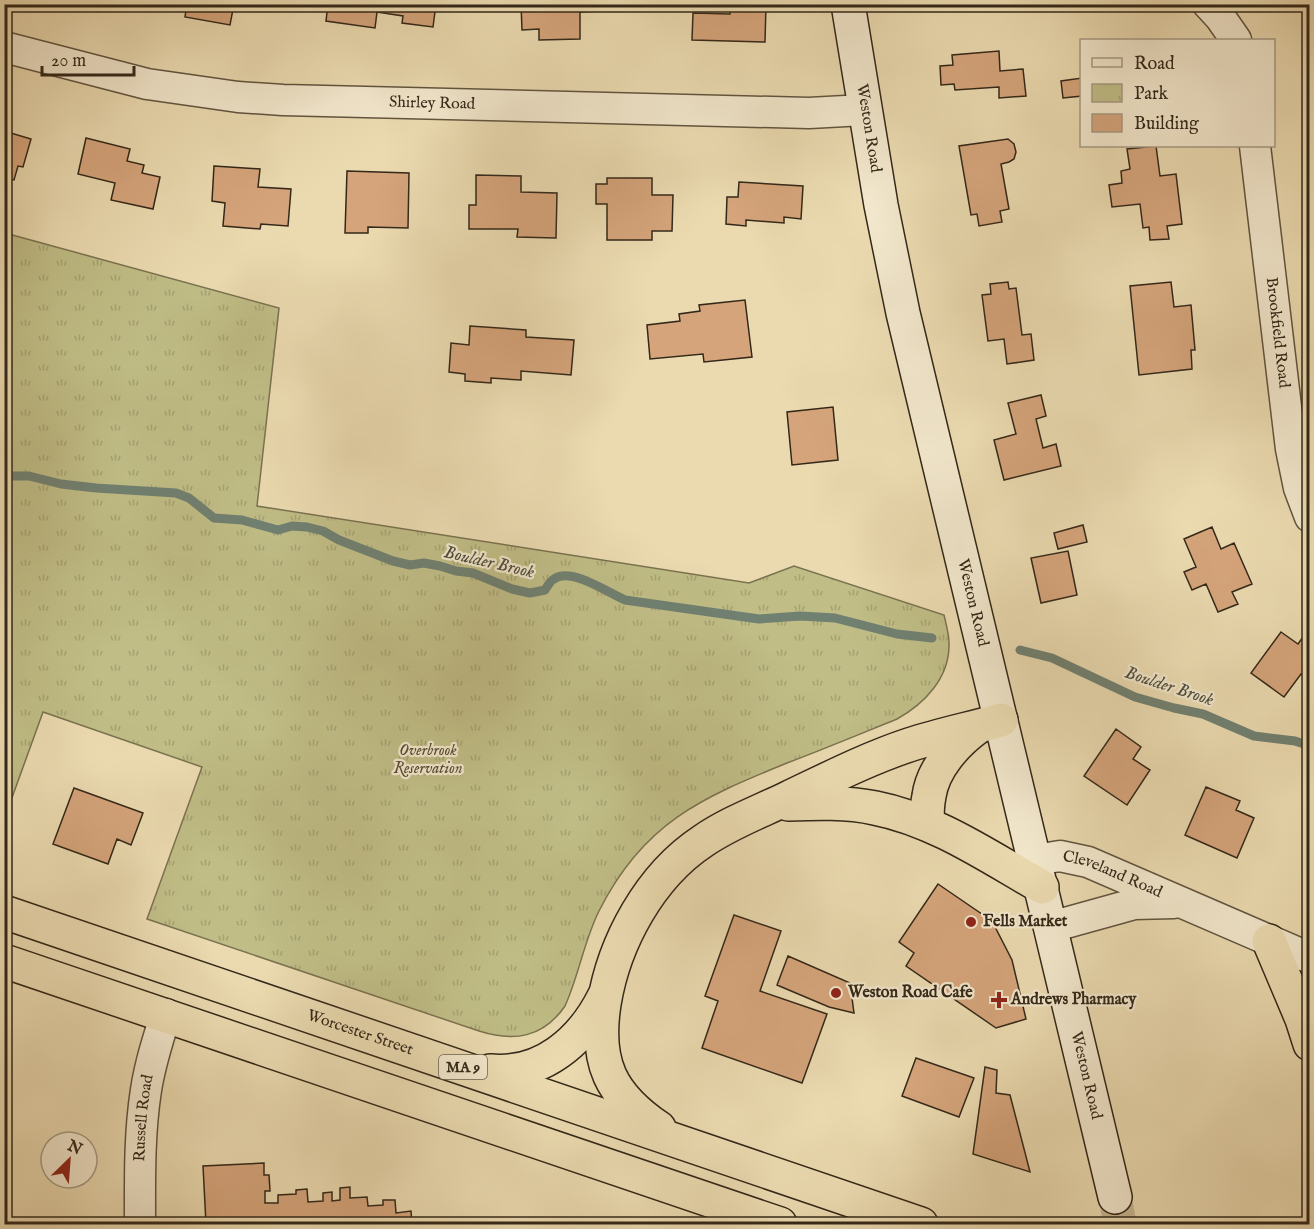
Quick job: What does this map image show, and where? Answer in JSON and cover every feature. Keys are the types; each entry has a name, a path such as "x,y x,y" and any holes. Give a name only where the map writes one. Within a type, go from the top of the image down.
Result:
{"highway":[{"path":"464,1067 507,1072 539,1065 565,1047 581,1032 594,1015 606,992 631,926 646,898 683,855 706,838 857,765 926,740 990,723"},
{"path":"927,824 929,794 934,778 950,754 964,739 990,723"},
{"path":"771,806 815,803 846,804 886,810 927,824 1038,874"},
{"name":"Worcester Street","path":"4,912 921,1224"},
{"path":"1269,941 1302,1019 1310,1044"},
{"path":"4,961 166,1014 780,1224"},
{"path":"606,992 601,1029 602,1052 612,1081 625,1100 643,1116 665,1132 689,1145"},
{"path":"720,1204 750,1224"}],"main road":[{"name":"Weston Road","path":"848,4 864,110 903,313 990,723 1038,874 1115,1197"}],"street":[{"path":"1208,4 1235,39"},
{"path":"1239,4 1242,39"},
{"name":"Shirley Road","path":"4,47 147,84 238,97 809,113 864,110"},
{"name":"Brookfield Road","path":"1255,147 1291,449 1299,488 1310,517"},
{"name":"Cleveland Road","path":"1038,874 1060,856 1088,862 1310,958"},
{"name":"Cleveland Road","path":"1051,927 1142,903 1170,903 1188,906"},
{"name":"Russell Road","path":"140,1224 140,1151 146,1089 166,1014"}],"green space":[{"name":"Overbrook Reservation","path":"5,233 279,308 257,506 749,583 794,566 944,615 949,643 945,668 926,698 897,719 728,789 677,817 655,835 616,881 599,911 565,1006 547,1025 527,1035 504,1036 479,1031 147,919 202,767 43,712 5,817"}],"building":[{"path":"187,4 234,4 230,25 185,17"},
{"path":"239,4 273,4 272,11"},
{"path":"328,4 436,4 433,27 402,23 403,16 377,12 375,28 326,21"},
{"path":"521,4 602,4 602,11 580,12 580,39 539,40 539,29 522,30"},
{"path":"731,4 766,4 765,42 692,40 693,13 730,14"},
{"path":"999,51 1000,71 1023,69 1026,96 999,98 999,87 955,90 954,84 941,85 940,66 953,65 952,55"},
{"path":"1080,78 1080,96 1063,98 1061,81"},
{"path":"4,131 31,139 23,167 18,166 14,180 4,178"},
{"path":"86,138 130,149 127,161 144,165 142,173 160,177 153,209 111,200 115,183 78,174"},
{"path":"1008,139 1014,144 1016,152 1014,159 1001,164 1009,209 1000,211 1002,222 979,226 977,214 971,215 959,146"},
{"path":"1156,147 1160,176 1176,174 1182,224 1167,226 1169,239 1150,240 1149,227 1143,228 1140,204 1112,207 1109,185 1122,183 1121,171 1130,169 1127,149"},
{"path":"214,166 260,169 258,187 291,189 288,226 261,224 260,229 223,226 225,203 212,201"},
{"path":"347,171 409,173 408,228 368,227 368,233 345,233"},
{"path":"476,175 521,176 521,192 557,193 556,238 517,237 518,229 469,229 469,205 476,205"},
{"path":"607,178 652,178 652,195 673,195 672,231 652,231 652,240 607,240 607,204 596,204 596,184 607,184"},
{"path":"739,182 803,186 801,219 784,217 784,223 746,220 746,226 726,224 727,197 738,197"},
{"path":"1008,282 1009,289 1016,288 1022,335 1031,334 1034,360 1007,364 1004,339 988,341 982,295 991,294 990,284"},
{"path":"1171,282 1174,307 1191,305 1195,350 1191,350 1192,369 1139,375 1130,286"},
{"path":"745,300 752,357 704,362 703,354 650,359 647,325 680,321 679,314 700,311 699,305"},
{"path":"470,326 526,330 526,337 574,340 571,375 521,371 521,380 491,378 491,383 465,381 465,374 449,372 451,343 469,345"},
{"path":"1041,395 1046,416 1036,419 1043,448 1056,444 1061,466 1004,480 994,440 1016,434 1008,403"},
{"path":"833,407 838,460 792,465 787,412"},
{"path":"1083,525 1087,542 1058,549 1054,533"},
{"path":"1212,527 1221,549 1234,543 1252,584 1232,592 1238,604 1218,612 1206,584 1192,590 1184,572 1196,567 1184,539"},
{"path":"1068,551 1077,595 1041,603 1031,558"},
{"path":"1281,632 1298,644 1306,633 1310,636 1310,680 1301,674 1284,697 1251,673"},
{"path":"1116,729 1141,747 1133,759 1150,770 1127,805 1084,776"},
{"path":"1206,787 1240,801 1236,810 1254,818 1237,858 1185,835"},
{"path":"74,788 143,813 131,845 117,839 108,864 53,844"},
{"path":"938,884 992,921 1012,960 1026,1019 996,1028 906,966 914,953 899,942"},
{"path":"734,915 781,931 760,991 827,1014 802,1083 702,1048 718,1001 705,996"},
{"path":"788,956 850,983 854,1013 829,1007 777,985"},
{"path":"916,1058 974,1078 959,1117 902,1096"},
{"path":"985,1067 997,1070 996,1093 1010,1095 1030,1172 973,1154"},
{"path":"264,1163 264,1175 269,1175 270,1191 265,1191 265,1203 278,1203 278,1195 296,1194 296,1190 307,1189 308,1202 323,1201 323,1193 332,1192 332,1201 340,1200 340,1188 350,1187 350,1198 367,1197 368,1206 383,1205 383,1200 395,1200 396,1213 411,1211 412,1224 206,1224 203,1166"},
{"path":"627,1219 640,1224 625,1224"}],"waterway":[{"name":"Boulder Brook","path":"4,476 29,476 61,484 96,488 176,493 189,498 214,518 242,520 278,530 292,526 307,527 323,531 339,540 393,561 410,565 424,563 473,573 512,589 530,593 545,590 554,579 561,576 570,576 589,582 625,600 759,619 800,616 835,618 897,634 932,638"},
{"name":"Boulder Brook","path":"1020,650 1052,658 1135,697 1203,714 1254,736 1295,741 1310,746"}],"tunnel":[{"path":"1115,1197 1120,1224"}],"place":[{"name":"Fells Market","path":"971,922"},
{"name":"Weston Road Cafe","path":"836,993"},
{"name":"Andrews Pharmacy","path":"999,1000"}]}
